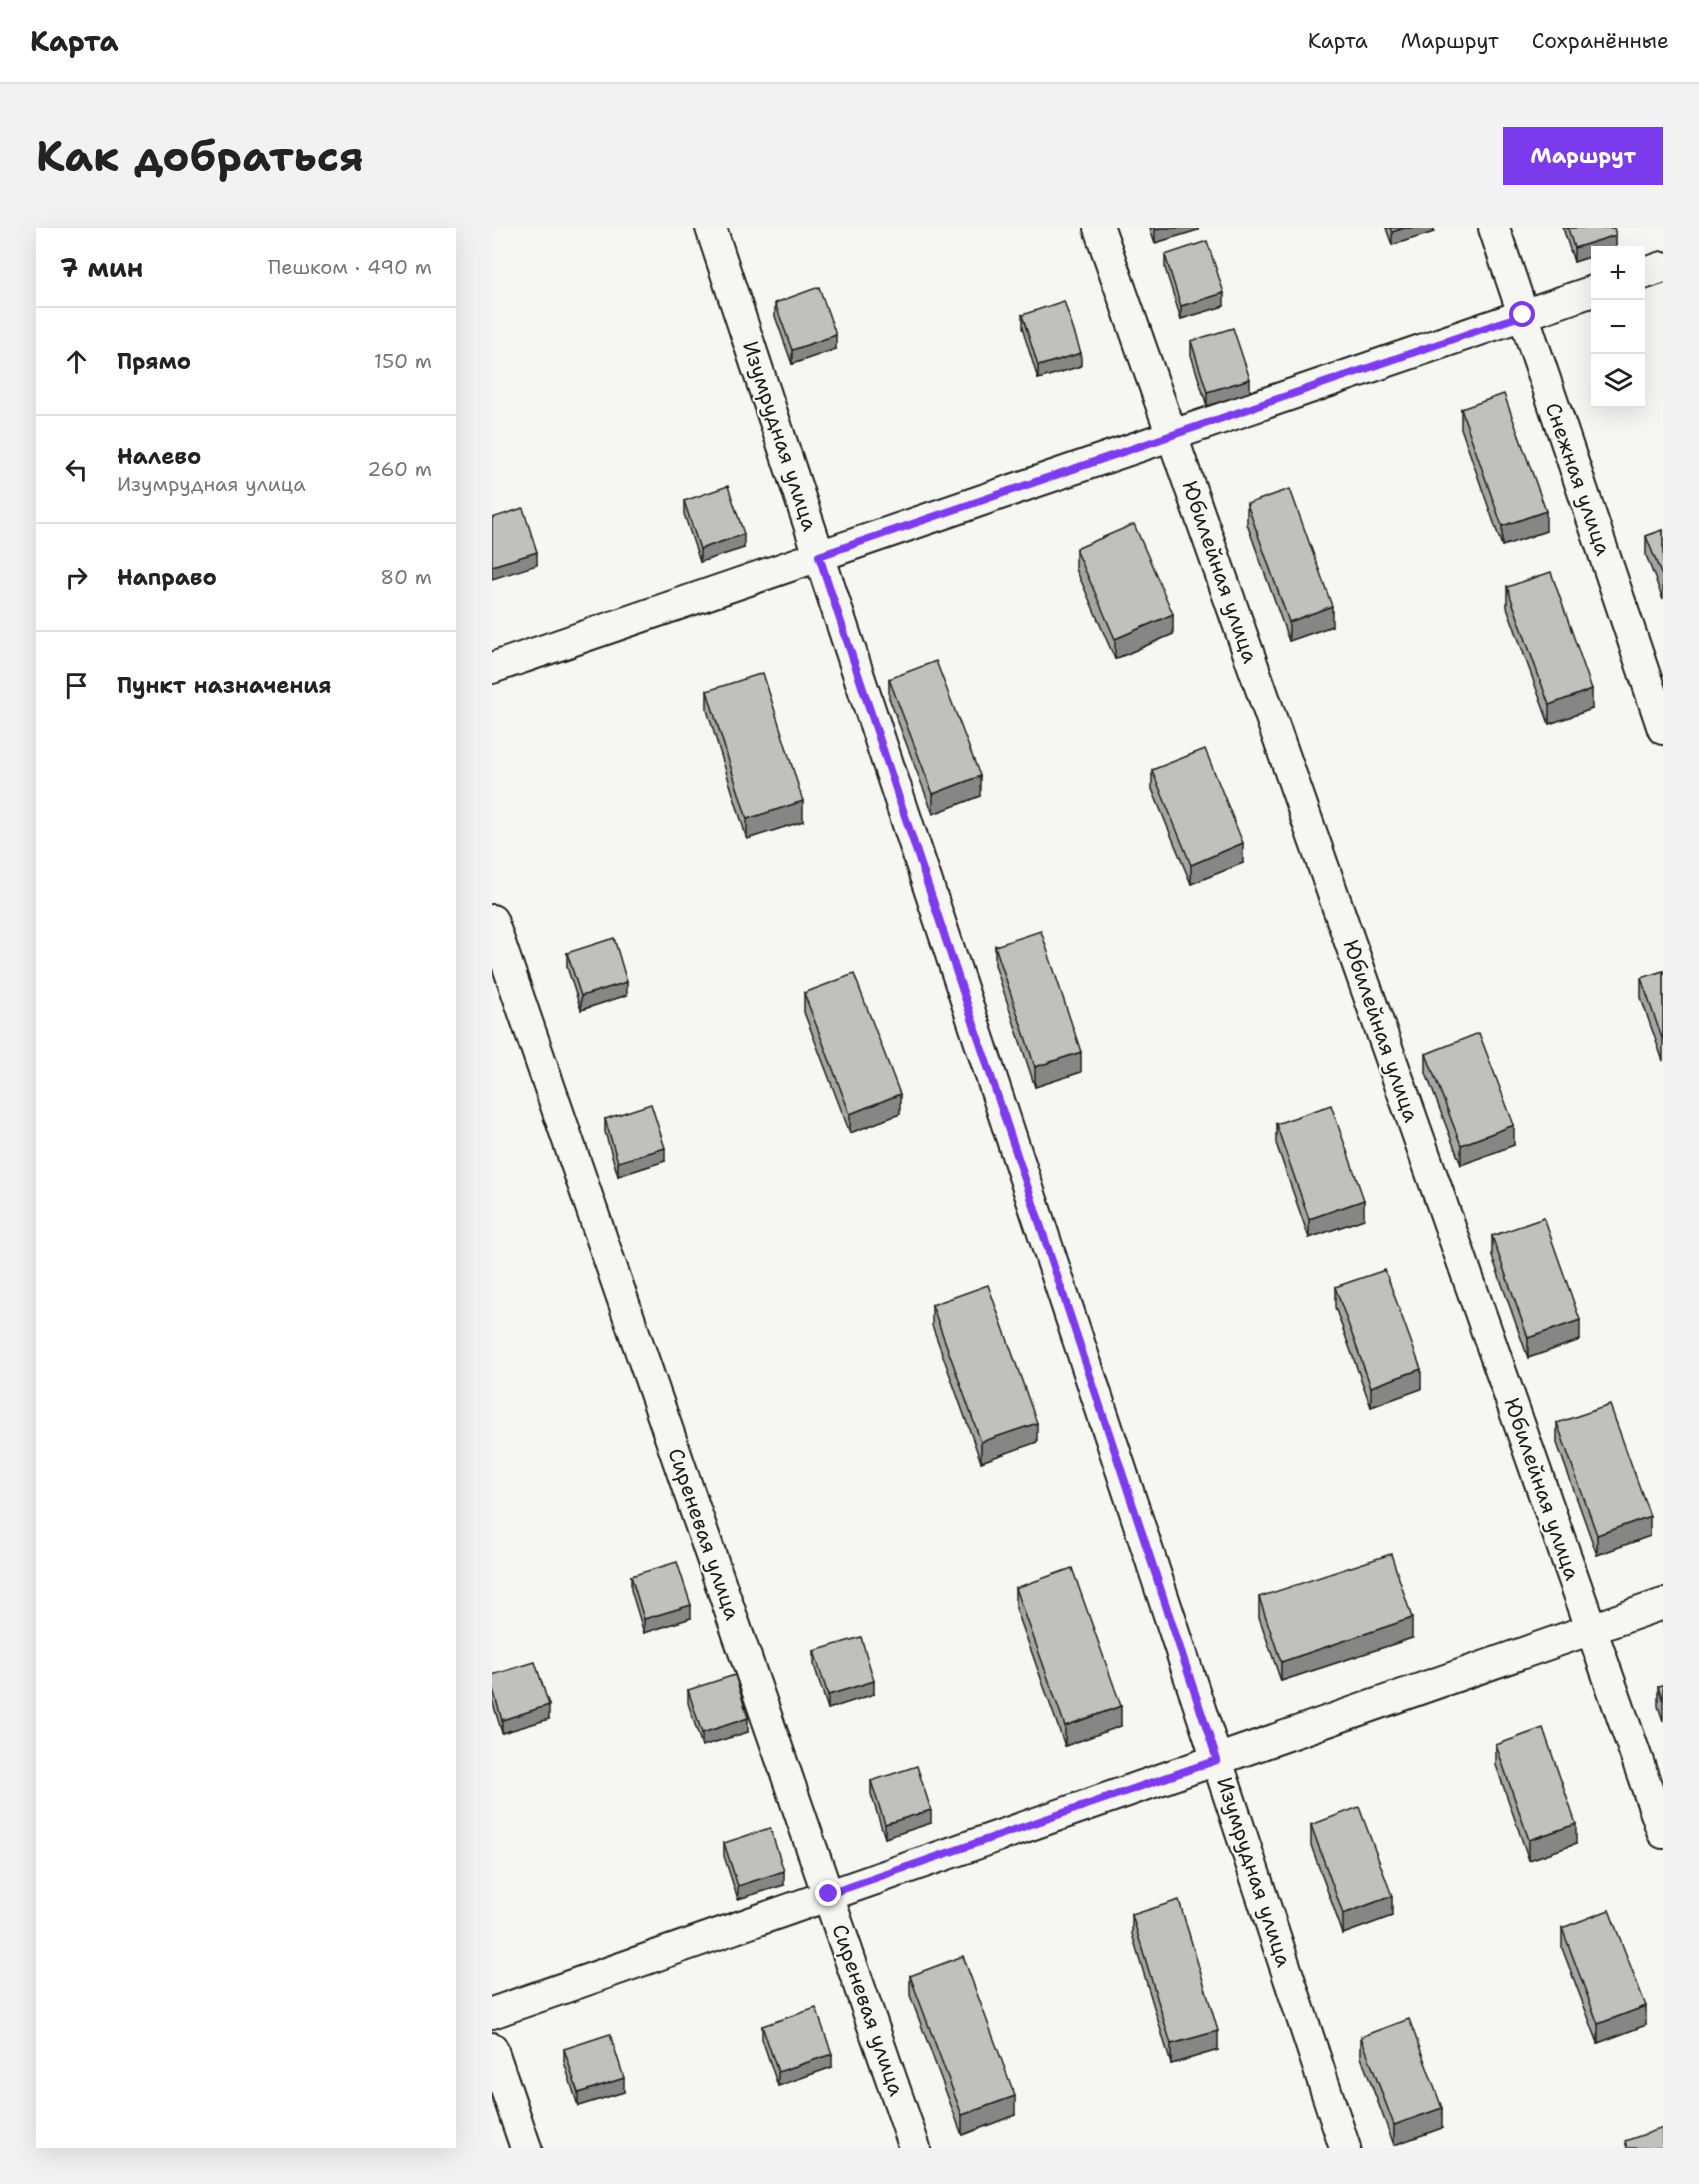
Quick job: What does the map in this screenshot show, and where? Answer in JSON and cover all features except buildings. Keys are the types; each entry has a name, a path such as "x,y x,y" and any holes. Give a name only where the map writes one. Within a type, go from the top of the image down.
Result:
{"street":[{"name":"Изумрудная улица","path":"711,228 1346,2148"},
{"name":"Юбилейная улица","path":"1099,228 1663,1833"},
{"name":"Снежная улица","path":"1494,228 1663,729"},
{"path":"1645,274 1663,267"},
{"path":"492,668 1591,293"},
{"name":"Сиреневая улица","path":"492,920 915,2148"},
{"path":"492,2013 1663,1604"},
{"path":"492,2048 526,2148"}],"route":[{"path":"829,1894 1217,1760 819,556 1523,315"}]}
